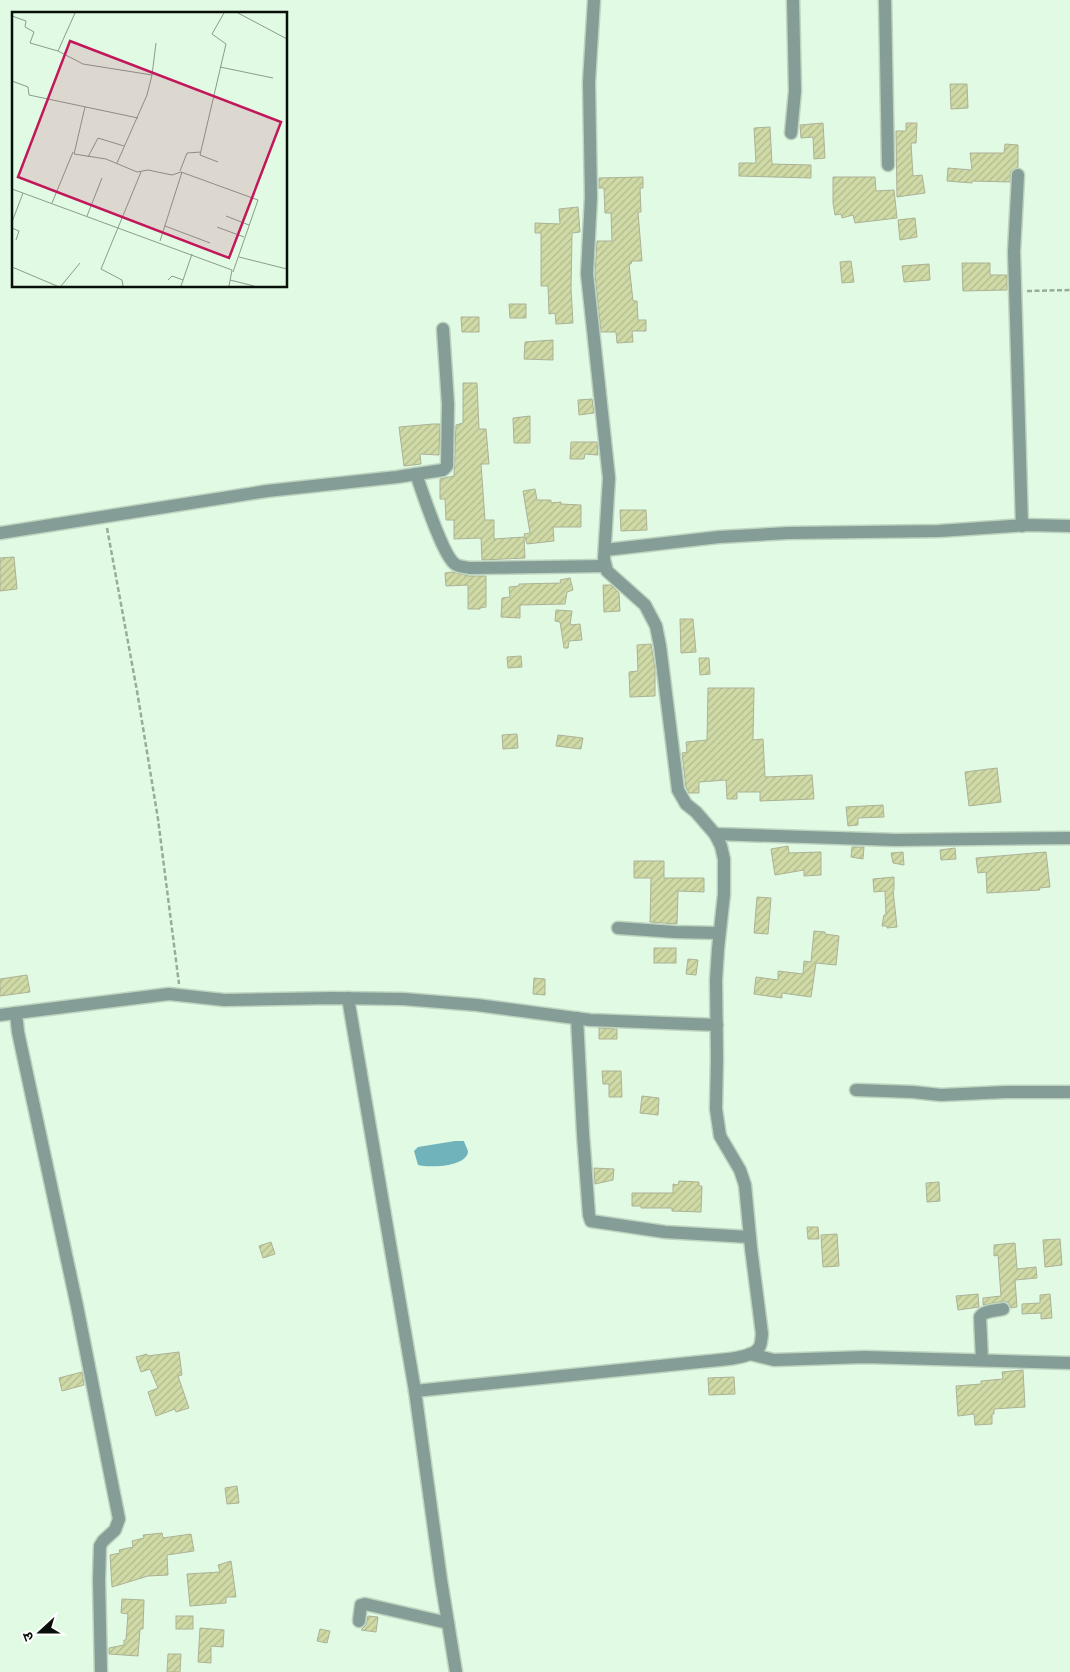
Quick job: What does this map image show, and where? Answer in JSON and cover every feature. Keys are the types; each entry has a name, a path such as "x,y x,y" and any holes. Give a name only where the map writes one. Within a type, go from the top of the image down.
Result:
{"street":[{"path":"415,1391 708,1362 750,1354 758,1349 762,1334 747,1200 740,1170 734,1157 724,1146 719,1133 716,1109 716,980 724,894 722,846 696,812 686,804 678,790 660,646 652,617 646,606 607,571 605,566 609,478 587,274 591,197 589,82 594,0"},
{"path":"791,133 795,91 793,0"},
{"path":"885,0 888,165"},
{"path":"1018,175 1014,291 1022,526"},
{"path":"0,533 267,491 440,472 447,466 448,404 443,329"},
{"path":"416,474 442,542 453,563 470,568 605,566"},
{"path":"605,550 729,537 832,532 939,531 1022,526 1070,526"},
{"path":"714,834 896,840 1070,838"},
{"path":"618,928 719,933"},
{"path":"0,1015 169,994 230,1000 403,999 477,1005 577,1018 717,1025"},
{"path":"348,998 415,1391 456,1672"},
{"path":"16,1013 18,1032 77,1306 119,1519 116,1530 100,1546 101,1672"},
{"path":"577,1018 583,1134 591,1221 665,1232 750,1237"},
{"path":"856,1090 941,1095 1070,1092"},
{"path":"982,1360 980,1317 986,1312 1003,1309"},
{"path":"750,1354 774,1360 865,1357 1070,1363"},
{"path":"359,1621 360,1608 364,1604 448,1623"}],"path":[{"path":"1014,291 1070,290"},
{"path":"104,517 138,691 158,819 180,995"}],"water":[{"path":"464,1141 468,1150 466,1157 461,1161 438,1166 418,1165 414,1151 418,1147"}],"building":[{"path":"950,84 967,84 968,108 951,109"},
{"path":"823,123 825,158 814,159 813,137 801,138 800,125"},
{"path":"906,123 917,123 916,143 911,143 913,176 922,175 925,193 897,197 896,131 906,131"},
{"path":"770,127 772,164 811,165 811,178 739,176 739,163 756,163 754,128"},
{"path":"1005,144 1018,145 1018,167 1011,171 1010,182 972,181 972,183 947,181 948,168 972,170 970,153 1004,153"},
{"path":"643,177 643,188 640,188 641,212 638,212 642,261 632,261 629,264 633,301 637,301 638,320 646,320 646,331 632,331 633,342 617,343 616,332 601,332 595,274 597,241 612,241 611,213 605,213 604,188 599,188 599,178"},
{"path":"833,177 875,177 876,191 894,190 897,218 855,223 853,215 842,218 841,214 835,215"},
{"path":"578,207 580,232 572,233 571,289 573,323 556,324 555,313 549,314 548,286 541,286 541,233 535,233 535,223 560,224 559,209"},
{"path":"915,218 917,237 900,240 898,220"},
{"path":"851,261 854,282 842,283 840,262"},
{"path":"962,263 990,263 990,275 1007,275 1007,290 963,291"},
{"path":"929,264 930,280 904,282 902,266"},
{"path":"509,304 526,304 526,318 510,318"},
{"path":"461,317 479,317 479,332 462,332"},
{"path":"553,340 553,360 524,359 525,342"},
{"path":"463,383 477,383 479,429 486,429 489,464 481,464 485,520 494,520 494,539 524,537 525,558 482,560 481,538 454,539 454,520 446,520 445,499 440,499 440,479 454,476 456,425 463,423"},
{"path":"592,399 594,413 579,415 578,400"},
{"path":"530,416 530,443 514,443 513,418"},
{"path":"440,424 439,455 420,454 421,464 404,466 399,427"},
{"path":"571,442 597,442 598,455 585,454 584,459 570,459"},
{"path":"535,489 537,500 551,500 551,503 561,502 561,504 581,505 581,527 553,527 554,541 527,544 524,534 530,533 523,491"},
{"path":"620,510 646,510 647,530 621,531"},
{"path":"14,557 17,589 0,591 0,558"},
{"path":"453,572 469,576 486,576 486,607 468,609 468,585 446,586 445,573"},
{"path":"570,578 573,590 567,592 565,604 520,605 520,618 501,617 502,598 510,597 509,587 519,586 519,584 561,583 560,580"},
{"path":"603,585 611,585 619,593 620,611 604,612"},
{"path":"556,610 572,611 570,625 580,624 582,640 569,641 568,648 564,648 560,622 555,621"},
{"path":"680,619 693,619 696,652 681,653"},
{"path":"651,644 655,668 655,696 630,697 629,672 638,671 637,645"},
{"path":"521,656 522,667 508,668 507,657"},
{"path":"699,658 709,658 710,674 700,675"},
{"path":"708,688 754,688 753,740 763,739 765,777 812,775 814,799 760,801 760,792 737,792 737,799 727,799 726,780 699,782 699,793 689,793 686,787 682,753 687,752 686,742 707,740"},
{"path":"517,734 518,748 503,749 502,735"},
{"path":"558,735 583,738 581,749 556,746"},
{"path":"997,768 1001,802 969,806 965,772"},
{"path":"883,805 884,817 858,818 858,825 848,826 846,807"},
{"path":"788,846 789,853 821,852 821,875 804,876 804,870 775,875 771,849"},
{"path":"852,847 864,847 863,859 851,857"},
{"path":"955,848 956,859 941,860 940,850"},
{"path":"903,852 904,865 893,863 891,853"},
{"path":"1046,852 1050,887 1039,888 1040,890 987,893 986,872 978,873 976,858"},
{"path":"634,861 664,861 664,878 704,878 704,892 678,891 677,924 650,922 651,878 634,878"},
{"path":"894,877 893,890 897,927 887,928 887,926 882,926 884,915 886,915 885,891 874,892 873,879"},
{"path":"757,897 771,898 768,934 754,933"},
{"path":"814,931 839,936 836,965 816,963 811,997 782,993 782,998 754,994 756,977 778,980 778,971 803,974 804,961 811,962"},
{"path":"654,948 676,948 676,963 654,963"},
{"path":"688,959 698,960 696,975 686,974"},
{"path":"27,975 30,992 0,996 0,979"},
{"path":"534,978 545,979 545,995 533,994"},
{"path":"599,1028 617,1029 617,1039 599,1039"},
{"path":"602,1071 621,1071 622,1097 609,1097 609,1084 603,1084"},
{"path":"642,1096 659,1098 658,1115 640,1113"},
{"path":"594,1168 614,1169 613,1180 595,1184"},
{"path":"679,1181 699,1182 699,1186 702,1186 701,1212 672,1211 672,1208 641,1208 641,1206 632,1206 632,1193 673,1193 673,1184 678,1185"},
{"path":"939,1182 940,1201 927,1202 926,1183"},
{"path":"807,1227 818,1227 819,1239 808,1239"},
{"path":"837,1234 839,1266 823,1267 821,1235"},
{"path":"1060,1239 1062,1265 1045,1267 1043,1240"},
{"path":"271,1242 275,1254 263,1258 259,1246"},
{"path":"1015,1243 1017,1269 1036,1267 1037,1278 1015,1280 1017,1307 1011,1308 1009,1303 1005,1301 983,1305 983,1298 1001,1296 998,1255 994,1256 994,1245"},
{"path":"978,1294 979,1307 958,1310 956,1296"},
{"path":"1050,1294 1052,1318 1041,1319 1041,1313 1022,1314 1022,1304 1040,1303 1040,1295"},
{"path":"179,1352 182,1375 178,1376 189,1408 176,1412 175,1409 156,1416 148,1392 158,1388 150,1369 141,1372 136,1357 147,1354 147,1356"},
{"path":"1023,1370 1025,1407 994,1409 992,1424 975,1425 974,1414 958,1416 956,1386 981,1384 981,1381 1003,1379 1002,1372"},
{"path":"82,1372 84,1385 62,1391 59,1378"},
{"path":"734,1377 735,1394 709,1395 708,1378"},
{"path":"237,1486 239,1503 227,1504 225,1488"},
{"path":"162,1533 163,1538 191,1534 194,1551 167,1555 168,1575 148,1576 112,1587 110,1555 120,1553 119,1550 133,1547 132,1541 144,1538 143,1535"},
{"path":"231,1561 236,1597 226,1597 226,1603 190,1606 187,1574 220,1572 218,1565"},
{"path":"122,1599 144,1600 143,1629 140,1629 138,1656 109,1654 109,1648 124,1645 124,1640 126,1640 128,1614 121,1613"},
{"path":"176,1616 193,1616 193,1629 176,1629"},
{"path":"368,1616 378,1617 376,1632 361,1630 366,1625"},
{"path":"200,1628 224,1630 223,1647 211,1646 211,1663 198,1662"},
{"path":"320,1629 330,1631 327,1643 317,1641"},
{"path":"168,1654 181,1654 180,1672 167,1672"}]}
